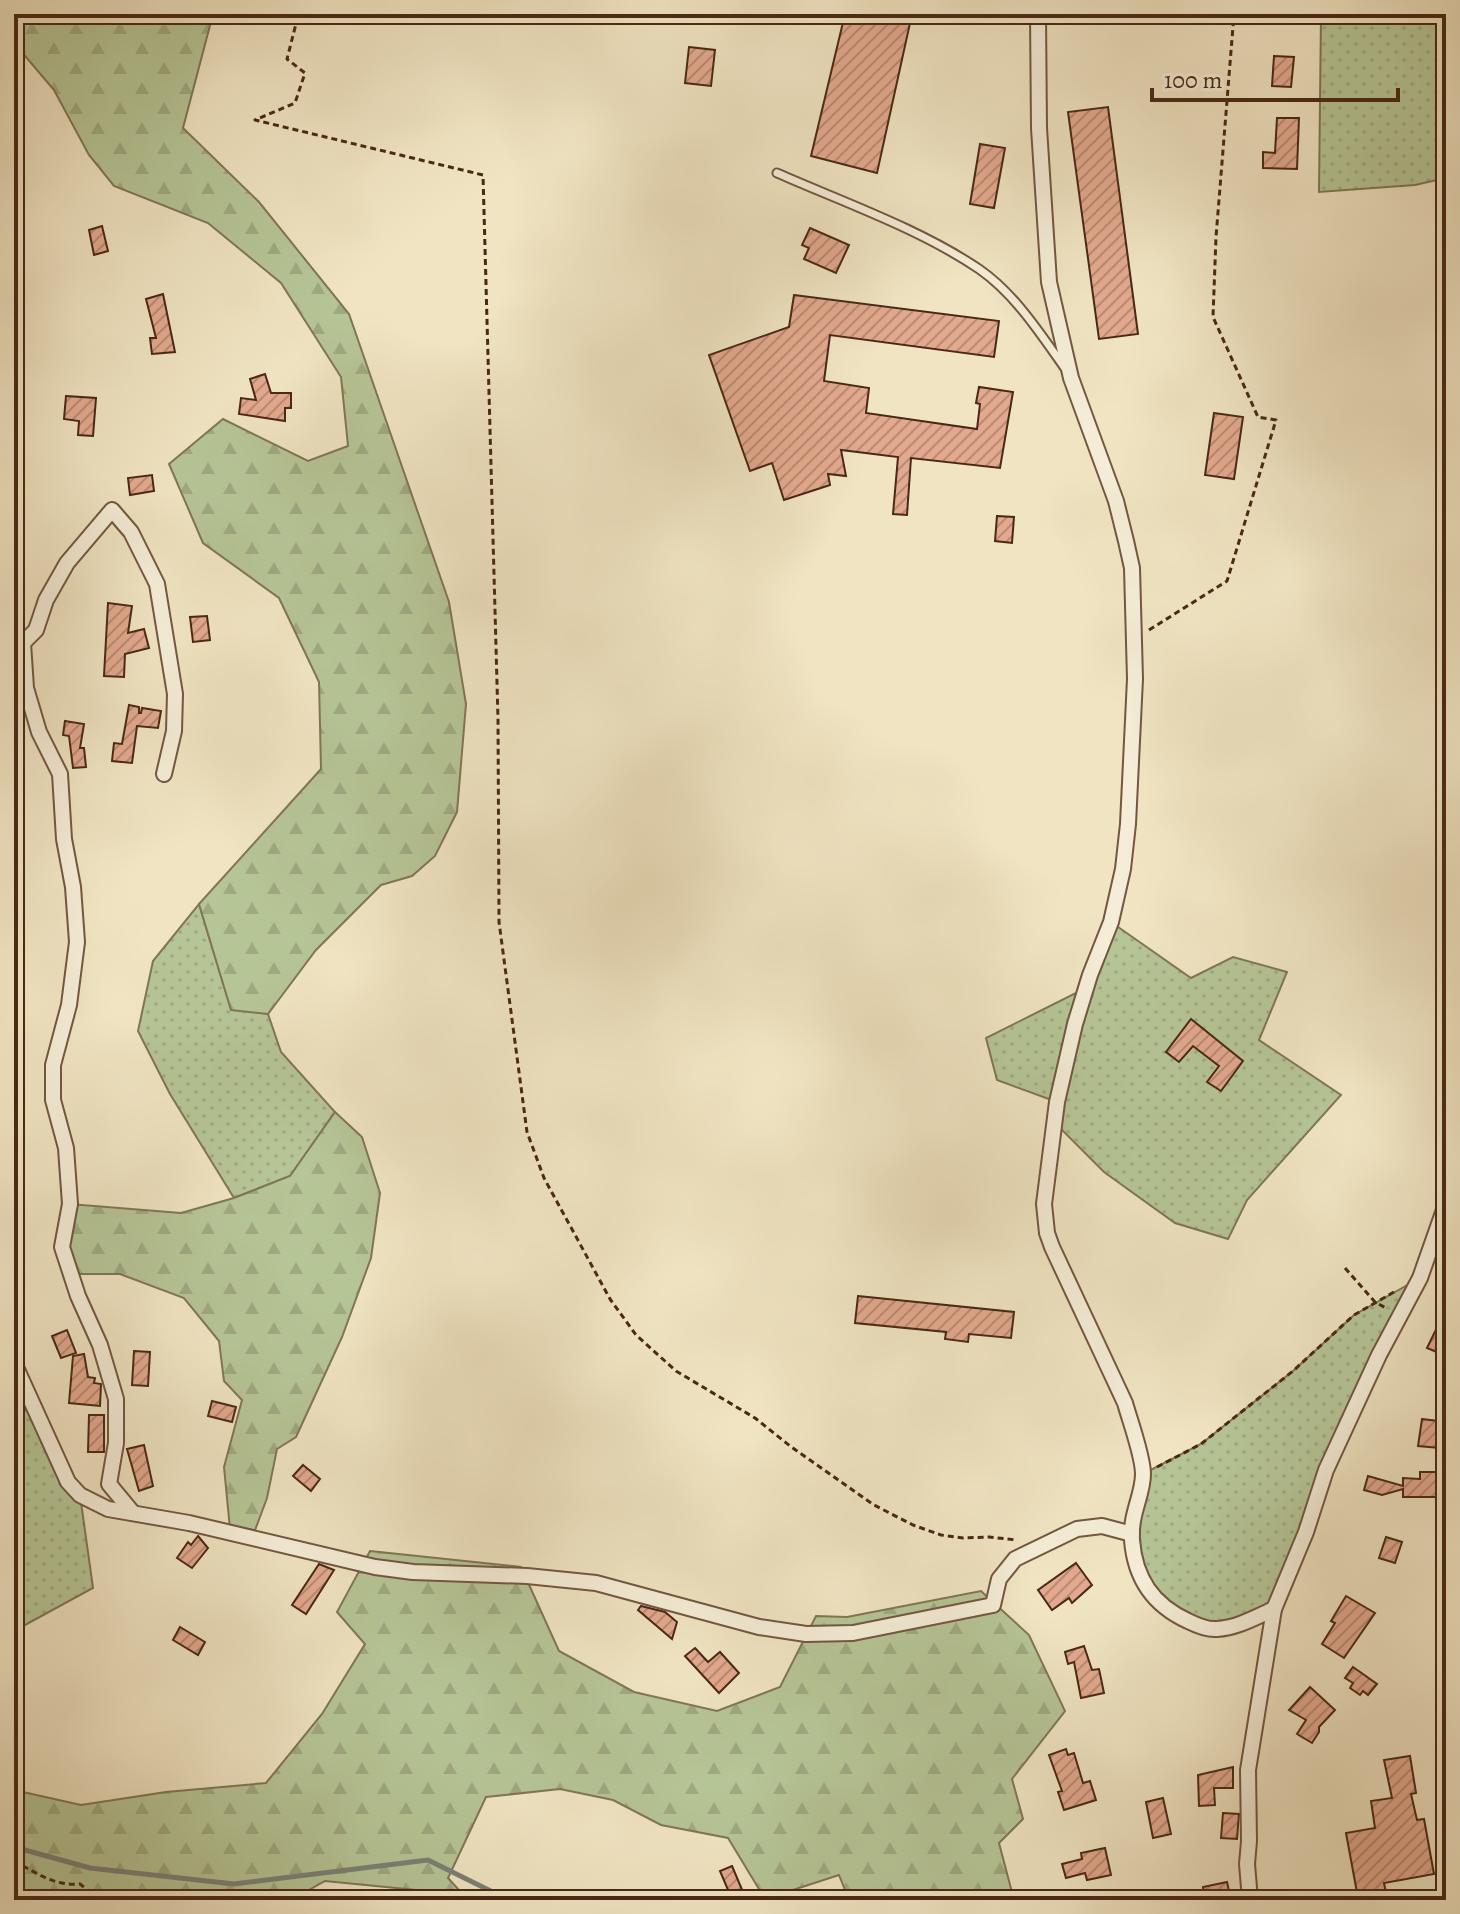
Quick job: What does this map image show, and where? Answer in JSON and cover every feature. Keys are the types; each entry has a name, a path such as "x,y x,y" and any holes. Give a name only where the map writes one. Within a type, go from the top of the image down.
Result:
{"street":[{"path":"1038,14 1039,128 1049,282 1071,378 1116,501 1126,541 1132,568 1133,641 1133,733 1123,869 1111,922 1075,1024 1057,1102 1044,1212 1047,1233 1125,1403 1143,1474 1132,1515 1132,1534 1138,1568 1146,1587 1155,1601 1173,1614 1215,1630 1238,1625 1274,1609"},
{"path":"133,1513 109,1484 116,1443 116,1399 100,1345 78,1296 62,1247 70,1204 66,1148 53,1100 53,1065 69,1005 77,942 64,839 60,774 39,732 26,688 18,638 36,630 46,600 67,563 112,510 131,532 157,584 175,694 174,731 164,774"},
{"path":"1250,1900 1247,1864 1248,1770 1274,1609 1306,1532 1332,1456 1379,1355 1420,1278 1442,1228 1446,1204"},
{"path":"14,1363 68,1482 80,1495 108,1509 388,1569 596,1583 759,1627 824,1634 887,1627 993,1605 999,1579 1015,1559 1077,1529 1102,1526 1132,1534"}],"lane":[{"path":"777,173 903,227 980,270 1030,318 1071,378"}],"path":[{"path":"289,14 298,16 287,59 305,73 295,103 255,120 483,175 498,719 499,922 527,1132 544,1178 610,1299 636,1335 676,1371 755,1418 874,1505 913,1525 941,1535 1019,1540"},
{"path":"1133,641 1227,581 1276,420 1258,417 1213,317 1216,237 1234,14"},
{"path":"1345,1268 1375,1302 1400,1316"},
{"path":"1143,1474 1201,1444 1293,1371 1354,1315 1420,1278"},
{"path":"14,1861 44,1879 67,1885 80,1884 96,1897 110,1900"}],"green space":[{"path":"14,14 150,14 159,19 162,14 213,14 183,128 259,202 349,314 449,602 466,704 457,812 435,856 412,876 381,885 316,950 268,1014 231,1010 199,904 321,769 319,682 279,598 203,543 169,464 223,419 308,461 348,446 341,377 281,283 208,223 114,186 89,155 54,90 14,43"},
{"path":"1321,14 1446,14 1446,178 1415,185 1319,192"},
{"path":"199,904 231,1009 268,1014 281,1052 335,1112 290,1176 234,1198 170,1094 138,1031 153,961"},
{"path":"1111,922 1191,978 1233,957 1287,972 1259,1040 1341,1095 1247,1200 1228,1239 1175,1223 1104,1172 1054,1122 1057,1102 997,1080 986,1038 1086,988"},
{"path":"335,1112 362,1137 380,1193 371,1258 342,1337 296,1437 277,1449 267,1498 254,1533 230,1529 224,1467 242,1400 224,1381 219,1341 184,1298 120,1274 71,1274 62,1247 70,1204 181,1213 234,1198 290,1176"},
{"path":"1420,1278 1379,1355 1274,1609 1215,1630 1155,1601 1132,1543 1143,1474 1201,1444 1293,1371 1354,1315"},
{"path":"34,1407 80,1495 93,1588 14,1631 14,1415"},
{"path":"370,1551 521,1567 559,1651 634,1692 717,1711 780,1687 816,1616 847,1617 981,1591 1029,1635 1065,1711 1012,1779 1023,1819 999,1843 1014,1900 849,1900 839,1875 765,1899 728,1838 661,1825 613,1800 560,1789 486,1797 448,1878 468,1900 440,1900 416,1890 325,1881 291,1900 14,1900 14,1790 81,1805 166,1792 266,1783 322,1714 365,1644 337,1612"}],"building":[{"path":"845,14 912,14 877,173 811,156"},
{"path":"689,47 715,50 711,86 685,83"},
{"path":"1274,56 1294,57 1291,87 1272,86"},
{"path":"1108,107 1138,334 1099,339 1068,112"},
{"path":"1277,118 1299,118 1297,169 1263,168 1263,152 1275,153"},
{"path":"980,144 1005,148 994,208 970,204"},
{"path":"102,226 108,251 94,255 89,230"},
{"path":"810,228 849,245 836,273 804,259 809,248 802,245"},
{"path":"163,294 175,352 152,354 150,338 156,338 146,299"},
{"path":"794,295 999,321 994,357 830,335 824,381 869,388 866,413 977,429 979,387 1013,392 1000,468 911,458 907,515 893,514 898,457 841,450 846,476 828,474 830,485 784,500 772,463 750,471 709,355 789,327"},
{"path":"265,374 271,393 291,393 291,408 285,408 285,421 239,414 241,398 256,400 250,379"},
{"path":"66,396 96,398 93,436 78,435 79,421 64,419"},
{"path":"1214,413 1243,417 1234,479 1205,475"},
{"path":"152,475 154,491 130,495 128,478"},
{"path":"997,516 1014,517 1012,543 995,541"},
{"path":"108,603 132,606 128,633 144,629 149,648 125,654 124,677 104,676"},
{"path":"207,616 210,640 193,642 190,617"},
{"path":"129,705 139,707 139,713 142,708 161,711 158,728 137,726 132,763 112,761 114,743 122,744"},
{"path":"65,721 84,724 80,748 84,748 86,767 73,768 69,736 63,735"},
{"path":"1191,1019 1243,1061 1221,1091 1207,1082 1219,1066 1193,1046 1179,1062 1166,1052"},
{"path":"858,1296 1014,1312 1011,1338 969,1334 968,1342 945,1339 946,1332 855,1323"},
{"path":"1446,1309 1446,1356 1427,1348"},
{"path":"67,1330 76,1353 61,1358 52,1336"},
{"path":"134,1351 150,1352 148,1386 132,1385"},
{"path":"84,1354 88,1377 95,1378 94,1383 101,1384 100,1406 69,1403 73,1356"},
{"path":"212,1401 236,1407 232,1422 208,1416"},
{"path":"89,1415 104,1415 104,1452 88,1452"},
{"path":"1422,1419 1446,1422 1446,1444 1441,1443 1440,1448 1418,1446"},
{"path":"144,1445 153,1486 139,1491 127,1449"},
{"path":"303,1465 320,1479 311,1491 293,1476"},
{"path":"1420,1472 1436,1472 1436,1479 1446,1479 1446,1497 1403,1497 1403,1489 1382,1495 1364,1490 1368,1476 1403,1486 1403,1478 1420,1479"},
{"path":"198,1536 208,1548 192,1568 177,1558 188,1542 191,1545"},
{"path":"1386,1537 1402,1542 1395,1563 1379,1558"},
{"path":"1076,1563 1092,1585 1072,1603 1069,1598 1052,1610 1038,1590"},
{"path":"319,1564 334,1570 306,1614 292,1605"},
{"path":"1346,1596 1375,1613 1344,1658 1322,1644"},
{"path":"641,1606 665,1612 677,1622 672,1639 638,1610"},
{"path":"180,1627 205,1642 198,1655 173,1640"},
{"path":"1084,1646 1092,1670 1099,1669 1104,1693 1081,1698 1074,1662 1068,1664 1065,1652"},
{"path":"695,1648 708,1662 720,1652 739,1673 719,1693 685,1656"},
{"path":"1353,1667 1377,1684 1368,1695 1363,1691 1360,1695 1350,1688 1353,1683 1345,1678"},
{"path":"1310,1687 1335,1710 1319,1727 1312,1743 1297,1734 1306,1720 1289,1710"},
{"path":"1066,1749 1068,1755 1074,1753 1083,1783 1090,1781 1096,1800 1064,1810 1058,1792 1062,1791 1049,1755"},
{"path":"1410,1756 1416,1793 1411,1794 1417,1820 1424,1819 1434,1874 1384,1883 1386,1893 1358,1898 1346,1833 1375,1828 1371,1801 1392,1798 1384,1760"},
{"path":"1233,1767 1233,1788 1214,1788 1215,1805 1199,1806 1198,1775"},
{"path":"1163,1798 1171,1834 1153,1838 1146,1802"},
{"path":"1223,1813 1239,1814 1237,1839 1221,1838"},
{"path":"1105,1848 1111,1875 1087,1880 1085,1873 1066,1878 1062,1864 1082,1859 1081,1853"},
{"path":"732,1866 743,1892 731,1897 720,1871"},
{"path":"1227,1882 1231,1900 1205,1900 1203,1887"}],"waterway":[{"path":"14,1847 90,1868 234,1884 428,1860 509,1900"}]}
